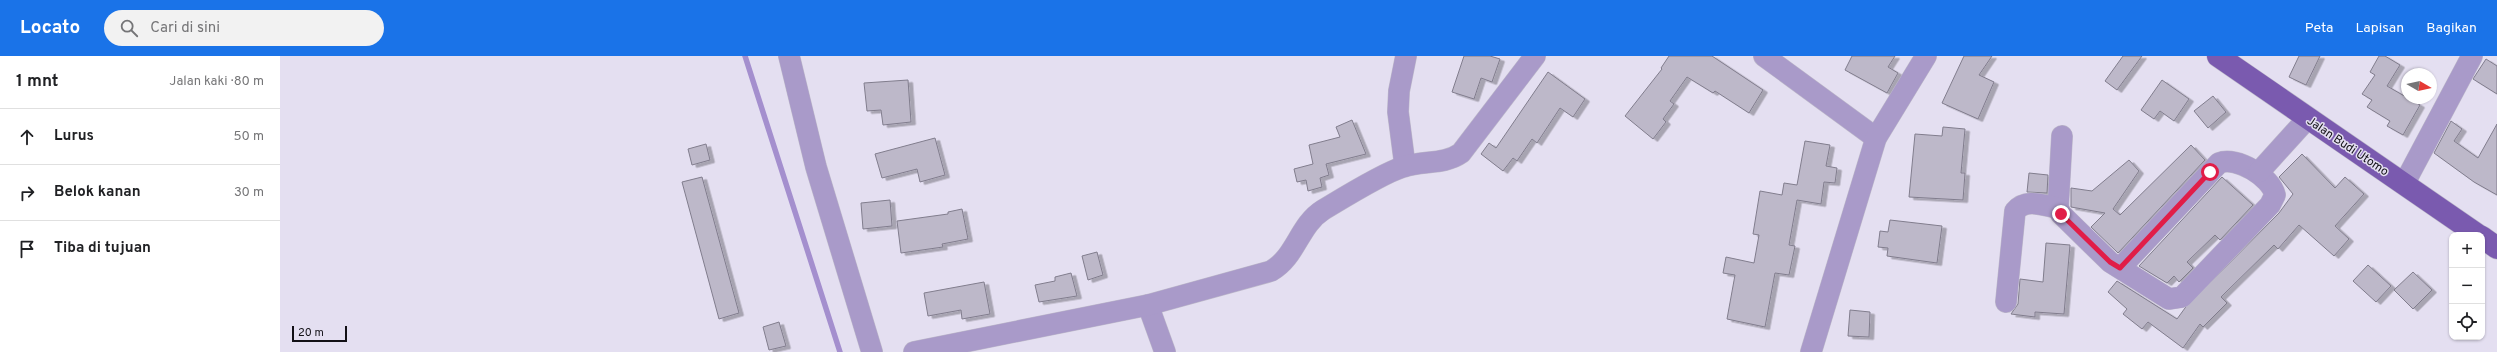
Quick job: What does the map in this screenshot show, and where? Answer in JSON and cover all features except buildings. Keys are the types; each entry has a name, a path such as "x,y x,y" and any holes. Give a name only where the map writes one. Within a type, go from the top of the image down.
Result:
{"main road":[{"name":"Jalan Budi Utomo","path":"2218,56 2307,119 2474,232"},
{"path":"2485,239 2497,248"}],"street":[{"path":"789,56 816,167 872,352"},
{"path":"1405,166 1398,112 1399,91 1406,56"},
{"path":"914,352 1148,305 1271,271 1288,259 1314,217 1405,166 1447,161 1462,152 1535,56"},
{"path":"1764,56 1876,138"},
{"path":"1811,352 1876,138 1926,56"},
{"path":"2404,184 2472,56"},
{"path":"2258,172 2307,119"},
{"path":"2062,136 2058,208 2066,221 2110,262 2169,299 2182,297 2270,205 2275,195 2273,187 2258,172 2232,162 2219,163 2120,268"},
{"path":"2006,302 2015,211 2021,204 2028,203 2058,208"},
{"path":"1148,305 1165,352"}],"waterway":[{"path":"745,56 840,352"}],"route":[{"path":"2061,214 2066,221 2110,262 2120,268 2210,172"}]}
